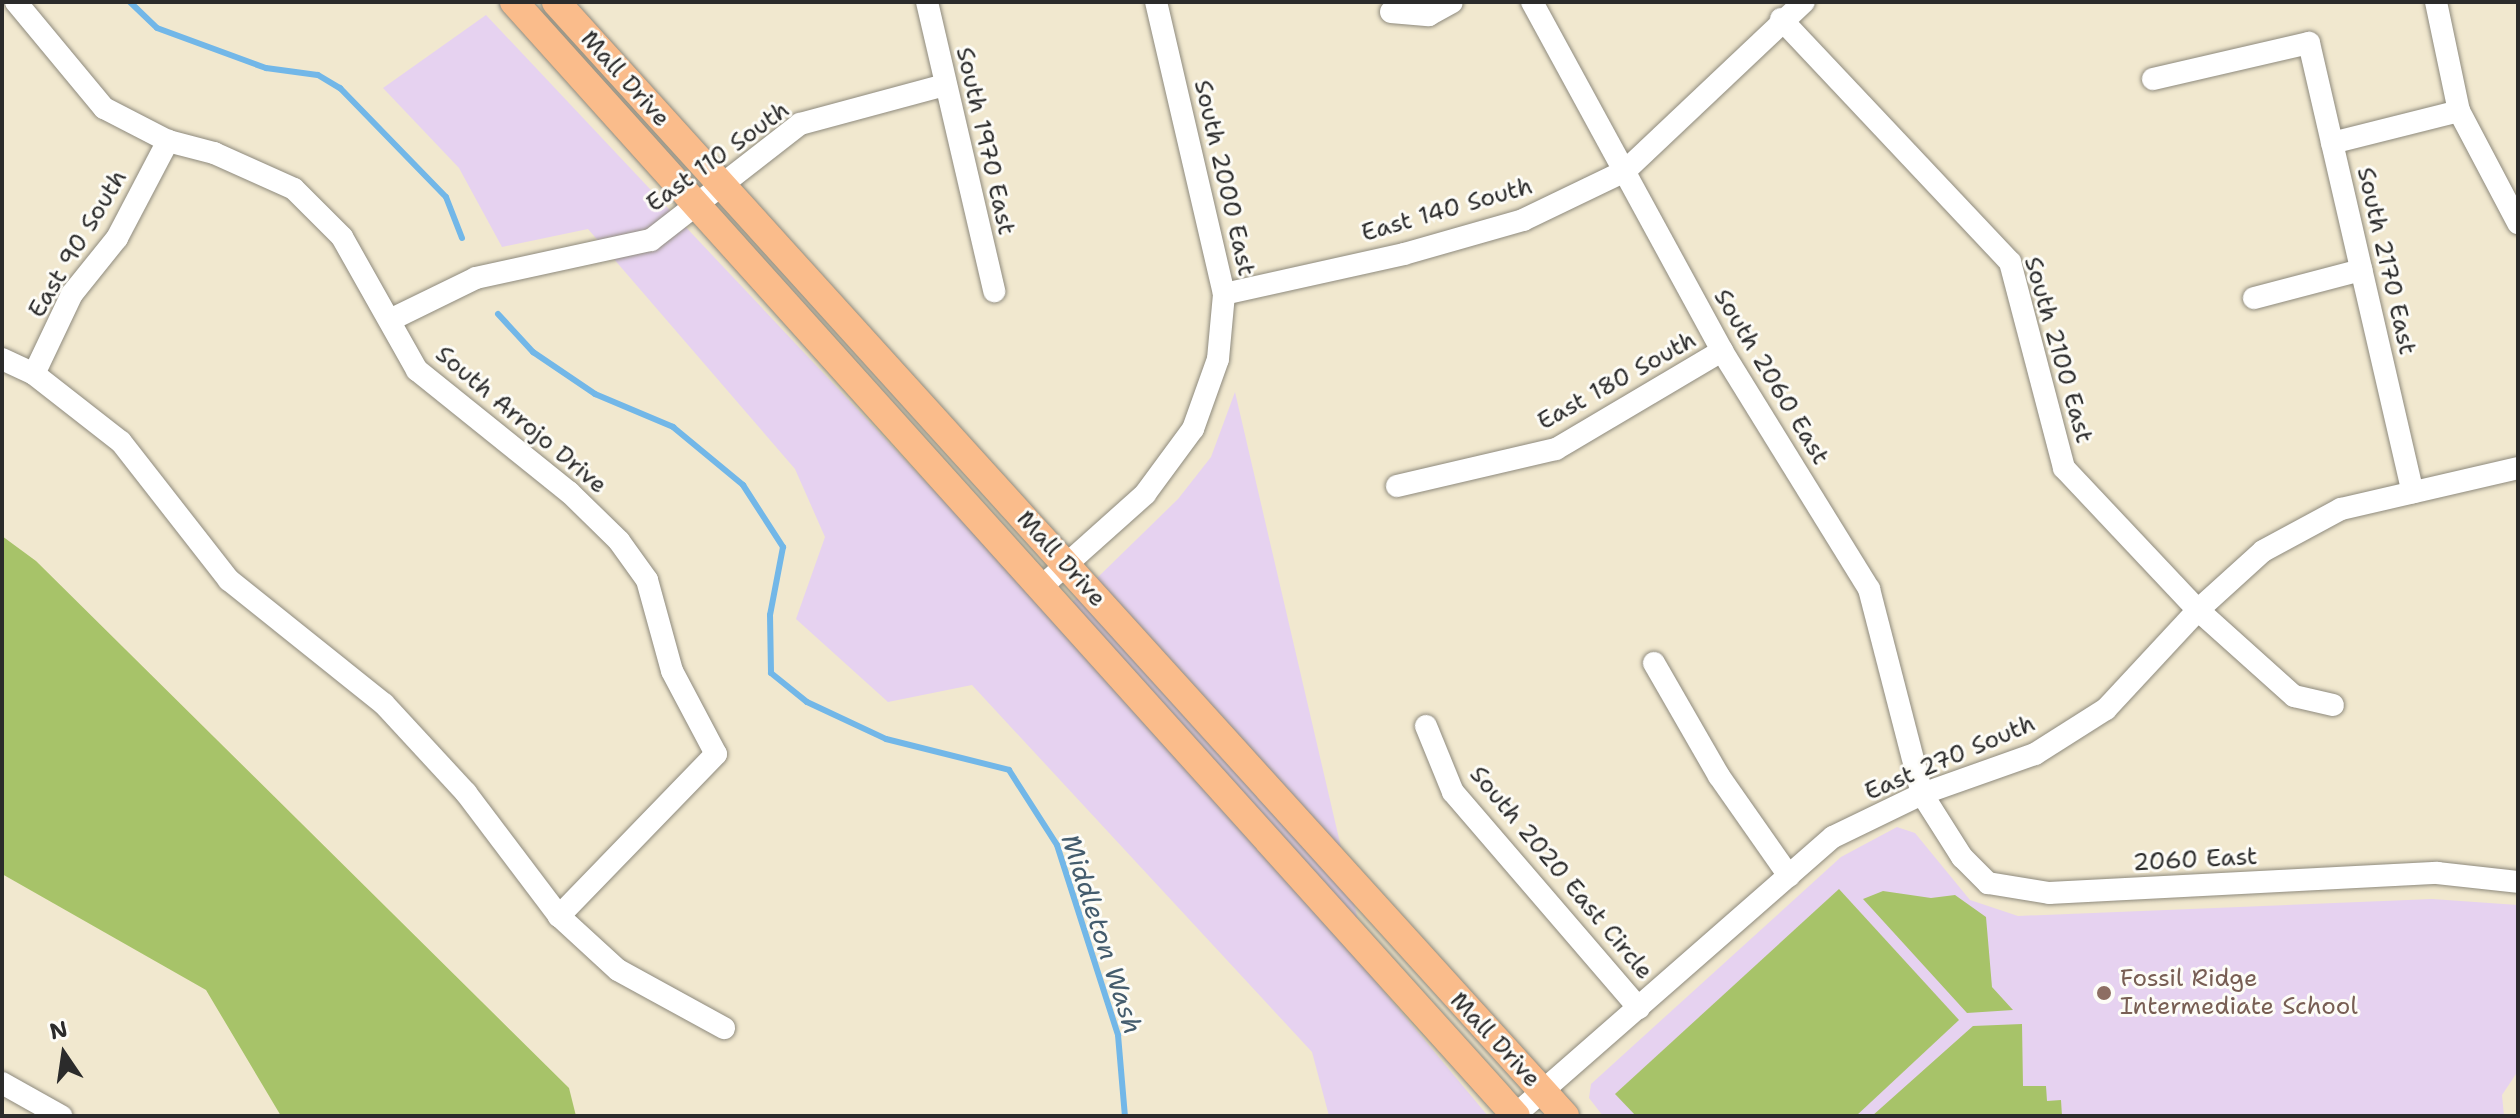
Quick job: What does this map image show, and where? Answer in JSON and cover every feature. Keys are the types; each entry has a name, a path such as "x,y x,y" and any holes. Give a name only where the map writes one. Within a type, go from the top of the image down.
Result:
{"main road":[{"name":"Mall Drive","path":"514,2 1515,1116"},
{"name":"Mall Drive","path":"556,2 1565,1116"}],"street":[{"name":"South Arrojo Drive","path":"16,2 104,108 168,141 214,153 294,189 342,237 417,370 569,492 619,541 647,580 672,671 716,754 559,916"},
{"name":"South 1970 East","path":"927,2 994,291"},
{"name":"South 2000 East","path":"1040,588 1145,494 1193,429 1218,359 1224,294 1156,2"},
{"path":"1391,12 1429,15 1452,2"},
{"name":"South 2060 East","path":"1532,2 1722,351 1869,589 1922,794"},
{"name":"East 140 South","path":"1224,294 1404,254 1523,220 1625,171 1781,19 1804,2"},
{"path":"2436,2 2459,111 2517,220"},
{"name":"South 2100 East","path":"1781,19 2010,262 2064,468 2198,610 2294,696 2333,705"},
{"name":"South 2170 East","path":"2153,79 2309,43 2413,492"},
{"name":"East 110 South","path":"390,320 476,278 651,240 800,124 945,85"},
{"path":"2332,143 2459,111"},
{"name":"East 90 South","path":"34,374 72,294 117,238 168,141"},
{"path":"2254,298 2361,270"},
{"name":"East 180 South","path":"1397,486 1556,449 1722,351"},
{"path":"2,359 34,374 121,442 229,580 384,704 466,793 559,916 618,970 724,1028"},
{"name":"East 270 South","path":"1515,1116 1833,837 1922,794 2035,754 2106,709 2198,610 2263,551 2341,509 2518,468"},
{"path":"1654,663 1719,776 1789,876"},
{"name":"South 2020 East Circle","path":"1426,726 1453,792 1639,1008"},
{"name":"2060 East","path":"1922,794 1962,857 1988,883 2013,891 2437,873 2518,882"},
{"path":"2,1083 61,1116"}],"shaded area":[{"path":"486,15 1055,619 1178,499 1211,457 1235,392 1371,976 1488,1116 1329,1116 1312,1052 972,685 888,702 796,619 825,537 795,469 588,229 502,247 459,168 383,88"},
{"name":"Fossil Ridge Intermediate School","path":"1897,827 1915,833 1970,900 2018,916 2432,899 2518,905 2518,1071 2502,1095 2504,1116 1603,1116 1589,1098 1591,1084 1841,857"}],"green space":[{"path":"2,536 36,561 569,1088 576,1116 281,1116 206,990 2,874"},
{"path":"1839,889 1959,1020 1856,1116 1636,1116 1615,1094"},
{"path":"1883,891 1931,898 1955,895 1986,917 1992,987 2013,1010 1967,1013 1863,899"},
{"path":"2022,1024 2023,1086 2046,1086 2047,1101 2061,1100 2062,1116 1872,1116 1973,1026"}],"waterway":[{"name":"Middleton Wash","path":"130,2 157,28 266,68 318,75 340,88 446,197 462,238"},
{"name":"Middleton Wash","path":"498,314 533,352 595,394 673,427 743,485 783,547 770,615 771,673 807,702 886,739 1009,770 1057,845 1118,1035 1125,1116"}],"place":[{"name":"Fossil Ridge Intermediate School","path":"2104,993"}]}
